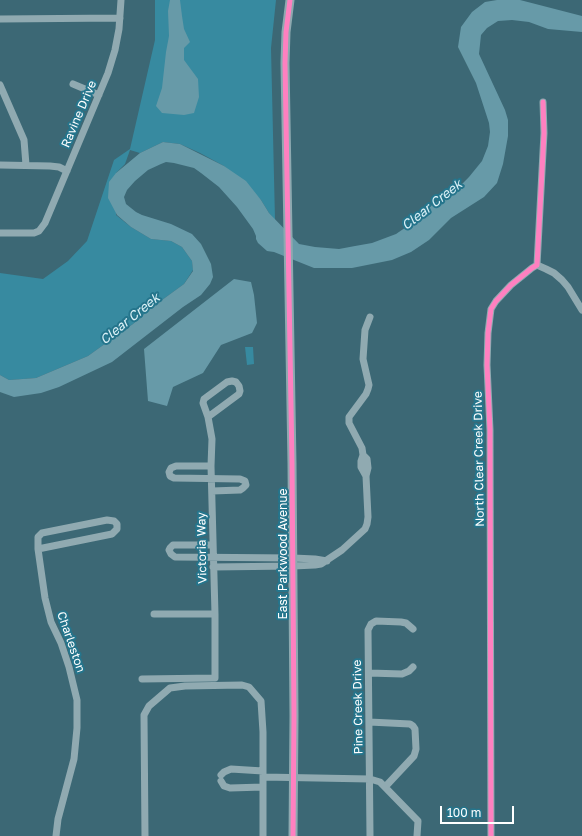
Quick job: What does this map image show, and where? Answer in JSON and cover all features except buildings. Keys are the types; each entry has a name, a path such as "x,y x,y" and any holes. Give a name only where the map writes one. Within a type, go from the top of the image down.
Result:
{"main road":[{"name":"East Parkwood Avenue","path":"290,0 286,32 285,63 292,439 294,716 293,836"}],"street":[{"name":"Ravine Drive","path":"0,233 34,233 39,231 45,223 112,62 117,40 121,0"},
{"path":"0,19 120,18"},
{"path":"73,84 99,95"},
{"path":"0,85 24,140 26,165"},
{"path":"543,102 544,133 537,266 554,273 562,280 582,310"},
{"path":"0,165 50,166 67,171"},
{"name":"North Clear Creek Drive","path":"491,836 490,430 487,365 488,333 491,309 496,301 526,272 537,266"},
{"path":"213,566 293,562 315,559 327,561 361,533 367,524 367,459 349,423 349,417 366,394 369,385 364,359 365,330 370,317"},
{"name":"Victoria Way","path":"142,679 215,678 215,614 211,466 212,439 208,417 203,403 204,399 227,382 236,382 240,389 239,394 208,417"},
{"path":"211,466 176,466 171,468 169,472 170,476 174,478 240,479 245,481 246,485 240,490 212,491"},
{"name":"Charleston","path":"38,549 112,534 116,529 117,524 114,521 107,520 42,533 38,537 37,546 45,598 51,622 65,655 77,700 77,728 74,759 58,819 56,836"},
{"path":"213,545 173,544 169,550 170,554 175,557 293,562"},
{"path":"154,614 215,614"},
{"name":"Pine Creek Drive","path":"370,836 368,630 371,624 376,621 406,623 413,630"},
{"path":"369,673 402,674 409,671 413,667"},
{"path":"145,836 144,715 149,706 170,688 242,684 249,687 261,701 263,836"},
{"path":"370,722 410,724 415,729 416,753 385,787"},
{"path":"263,786 230,788 224,786 221,778 224,772 231,770 293,777 370,779 380,782 418,821 418,836"}],"shaded area":[{"path":"155,0 276,0 271,48 275,220 261,200 224,166 200,153 180,144 163,142 140,153 130,150 125,164 116,173 116,215 131,227 151,239 171,241 182,247 192,261 193,270 184,284 151,308 133,324 88,356 36,378 9,380 0,375 0,273 43,279 68,261 87,241 114,160 130,149 155,40"},
{"path":"245,347 253,347 254,364 247,365"}],"water":[{"path":"170,0 180,0 184,29 190,42 184,48 184,60 198,79 199,97 194,113 184,115 162,113 156,106 162,88 169,36 168,11"},
{"name":"Clear Creek","path":"497,0 520,0 582,16 582,32 548,29 529,22 512,20 498,21 487,28 481,35 479,54 505,110 508,120 508,136 503,164 497,183 484,197 451,218 429,240 411,252 392,260 352,268 314,268 274,252 267,251 258,243 253,229 237,207 219,187 194,168 166,162 161,164 148,170 127,190 124,197 126,204 142,215 171,224 192,234 201,244 211,264 213,277 210,284 201,295 183,307 112,362 59,387 41,393 14,397 0,392 0,375 9,380 36,378 88,356 133,324 151,308 184,284 193,271 192,261 182,247 171,241 151,239 131,227 117,215 108,198 109,182 116,173 140,153 163,142 180,144 224,166 246,181 269,213 299,244 315,247 339,249 372,243 396,234 418,219 432,205 457,189 482,161 488,146 490,132 489,123 476,83 458,47 461,27 472,12 485,2"},
{"path":"234,279 251,282 257,323 252,333 221,345 203,373 173,387 167,406 148,401 144,349"}],"cycle path":[{"path":"290,0 286,32 285,63 292,463 294,716 293,836"},
{"path":"491,836 490,430 487,365 488,333 491,309 496,301 511,285 537,265 544,133 543,102"}]}
